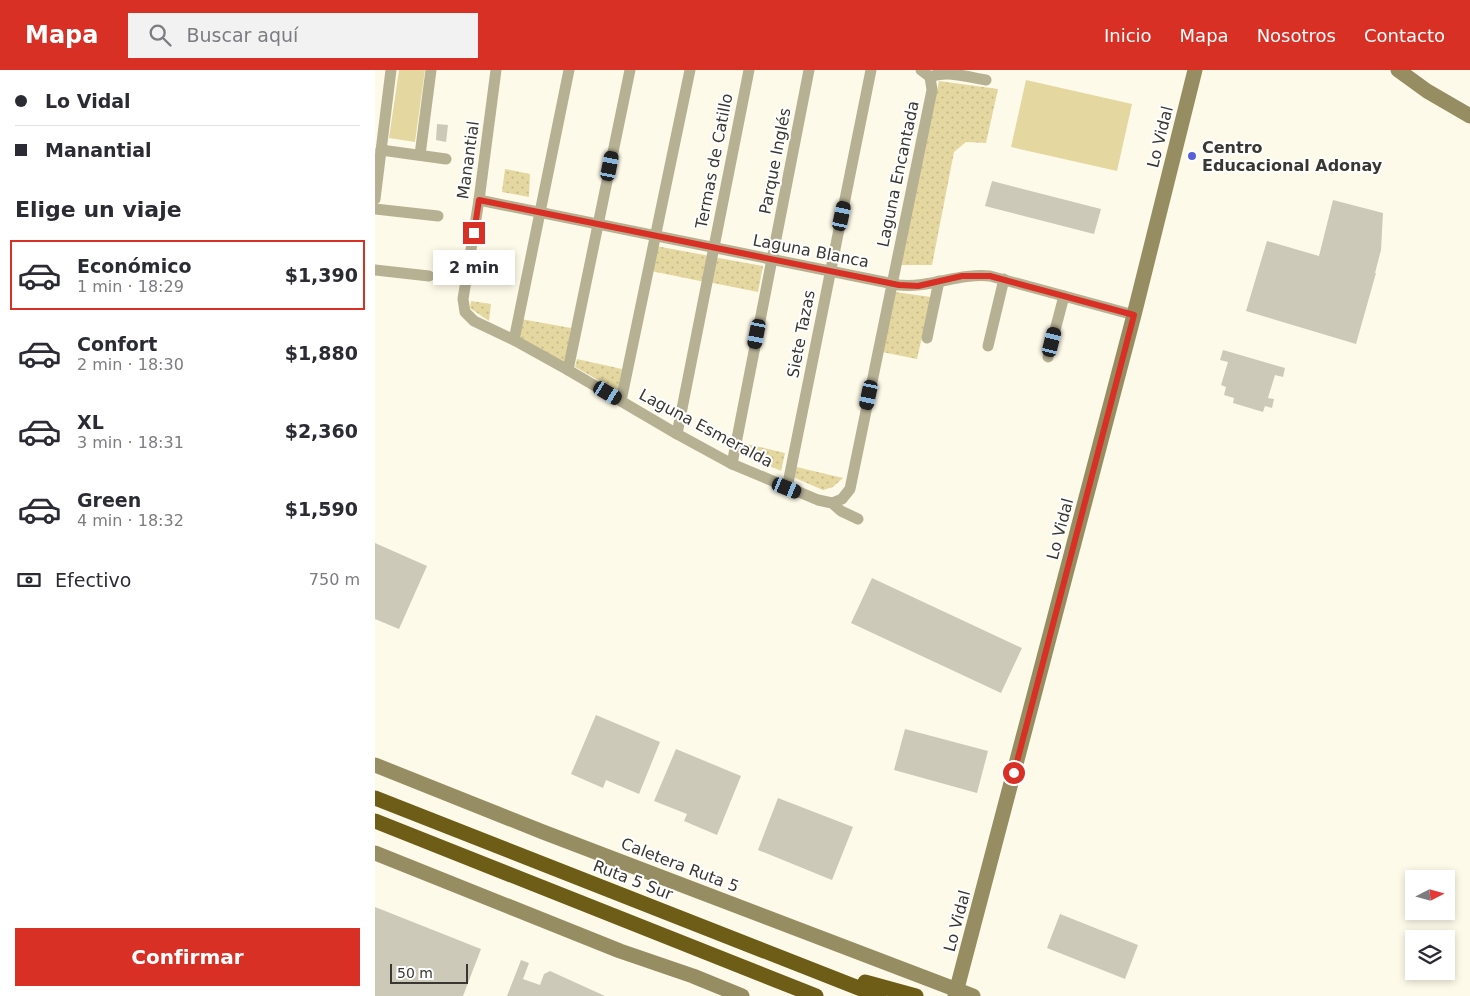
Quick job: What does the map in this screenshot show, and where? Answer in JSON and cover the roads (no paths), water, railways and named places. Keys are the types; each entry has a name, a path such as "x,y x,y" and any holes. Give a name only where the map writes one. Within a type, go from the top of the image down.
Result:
{"highway":[{"name":"Ruta 5 Sur","path":"375,798 879,996"},
{"path":"375,821 816,996"},
{"path":"795,962 916,996"}],"main road":[{"name":"Lo Vidal","path":"956,993 1134,315 1195,70"},
{"path":"1398,70 1427,91 1470,116"},
{"name":"Caletera Ruta 5","path":"375,765 956,993 973,996"},
{"path":"375,853 613,948 693,976 742,996"}],"street":[{"path":"375,199 391,70"},
{"path":"420,155 431,70"},
{"name":"Manantial","path":"465,312 463,300 479,200 496,70"},
{"path":"514,340 569,70"},
{"path":"568,370 630,70"},
{"path":"621,401 690,70"},
{"name":"Termas de Catillo","path":"677,434 749,70"},
{"name":"Parque Inglés","path":"732,464 809,70"},
{"name":"Siete Tazas","path":"787,488 871,70"},
{"path":"926,74 950,73 986,80"},
{"name":"Laguna Encantada","path":"832,503 841,499 850,489 932,90 926,74"},
{"path":"381,150 446,158"},
{"name":"Laguna Blanca","path":"479,200 891,283 918,286 971,275 990,276 1134,315"},
{"path":"375,208 438,216"},
{"path":"375,270 429,276"},
{"path":"988,346 1004,279"},
{"path":"927,338 939,281"},
{"path":"1048,357 1064,296"},
{"name":"Laguna Esmeralda","path":"465,312 474,321 514,340 732,464 787,488 818,500 832,503 841,511 857,519"}],"place":[{"name":"Centro Educacional Adonay","path":"1192,156"}]}
